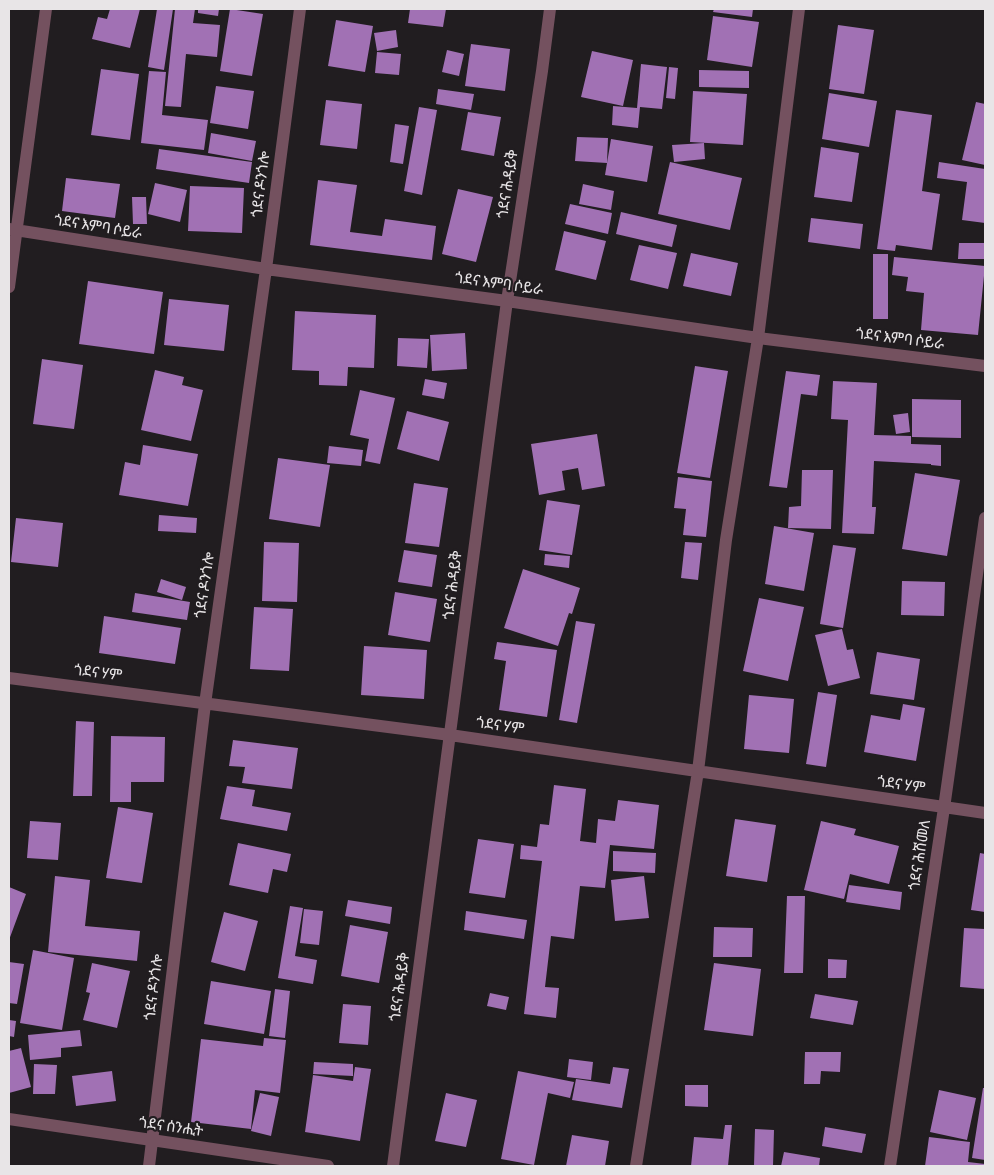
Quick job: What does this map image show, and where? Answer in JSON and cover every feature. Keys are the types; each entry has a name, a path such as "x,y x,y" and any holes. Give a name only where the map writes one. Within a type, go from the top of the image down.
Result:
{"street":[{"path":"9,287 13,230 46,9"},
{"name":"ጎደና ዶንጎሎ","path":"149,1166 205,704 266,269 300,9"},
{"name":"ጎደና ሕዳይቅ","path":"393,1166 507,301 550,9"},
{"path":"636,1166 698,771 726,540 758,338 799,9"},
{"name":"ጎደና እምባ ሶይራ","path":"13,230 266,269 507,301 758,338 985,366"},
{"name":"ጎደና ሕሽመለ","path":"890,1166 985,518"},
{"name":"ጎደና ሃም","path":"9,678 450,735 985,813"},
{"name":"ጎደና ሰንሒት","path":"9,1119 328,1166"}],"building":[{"path":"110,9 140,9 130,48 92,39 98,17 107,19"},
{"path":"157,9 173,9 164,70 148,67"},
{"path":"175,9 195,9 193,23 220,25 217,57 186,54 181,107 165,106"},
{"path":"198,9 219,9 218,16 198,13"},
{"path":"230,9 263,14 252,76 220,71"},
{"path":"410,9 446,9 443,27 408,23"},
{"path":"714,9 753,9 752,17 713,12"},
{"path":"713,16 759,22 752,67 707,60"},
{"path":"336,20 373,26 365,72 328,66"},
{"path":"838,25 874,30 864,94 829,89"},
{"path":"396,30 398,47 377,51 374,33"},
{"path":"471,44 510,49 505,91 465,86"},
{"path":"447,50 464,54 459,76 442,72"},
{"path":"592,51 633,60 623,106 581,97"},
{"path":"377,52 401,54 399,75 375,73"},
{"path":"641,64 667,67 662,109 640,107 638,128 612,125 613,106 637,108"},
{"path":"669,67 678,68 675,99 666,98"},
{"path":"101,69 139,74 130,140 91,135"},
{"path":"699,70 749,71 749,88 699,87"},
{"path":"149,71 166,72 162,115 208,120 204,150 141,143"},
{"path":"216,86 254,91 248,129 210,123"},
{"path":"438,89 474,94 471,110 436,104"},
{"path":"693,91 747,94 743,145 690,142"},
{"path":"829,93 877,101 869,147 822,139"},
{"path":"326,100 362,104 357,149 320,145"},
{"path":"976,102 985,104 985,165 962,160"},
{"path":"419,107 437,110 422,195 404,191"},
{"path":"896,110 932,115 922,191 940,194 932,250 896,245 895,251 877,249"},
{"path":"468,112 501,117 494,156 461,150"},
{"path":"395,124 409,126 403,164 390,162"},
{"path":"211,133 256,141 252,161 208,153"},
{"path":"577,137 608,138 607,163 575,161"},
{"path":"611,139 653,146 647,182 605,175"},
{"path":"704,143 705,159 674,162 672,145"},
{"path":"821,147 859,153 852,202 814,197"},
{"path":"159,149 252,162 249,183 156,169"},
{"path":"670,162 742,178 730,230 658,214"},
{"path":"939,162 985,169 985,223 962,220 967,182 937,178"},
{"path":"66,178 120,184 115,218 62,211"},
{"path":"318,180 357,185 350,232 382,236 385,219 436,226 432,260 310,245"},
{"path":"155,183 187,190 180,222 148,214"},
{"path":"583,184 614,191 611,210 579,204"},
{"path":"190,186 244,188 242,233 188,231"},
{"path":"458,189 493,197 476,262 442,254"},
{"path":"132,197 146,197 147,224 133,224"},
{"path":"570,204 612,213 608,234 565,224"},
{"path":"621,212 677,225 672,247 616,234"},
{"path":"811,218 863,224 860,249 808,242"},
{"path":"564,231 606,241 596,280 555,270"},
{"path":"959,243 985,243 985,259 958,259"},
{"path":"639,245 677,253 668,289 630,280"},
{"path":"691,253 738,263 731,296 683,286"},
{"path":"873,254 888,254 888,319 873,319"},
{"path":"894,257 985,266 978,335 921,330 924,293 906,291 908,277 892,275"},
{"path":"88,281 163,292 154,354 79,344"},
{"path":"169,299 229,305 224,351 164,345"},
{"path":"295,311 376,315 374,368 348,367 347,386 319,385 319,371 292,370"},
{"path":"465,333 467,369 432,371 430,335"},
{"path":"398,338 429,339 427,368 397,366"},
{"path":"42,359 83,365 74,429 33,424"},
{"path":"695,366 728,371 710,478 677,473"},
{"path":"155,370 184,377 182,385 203,390 191,441 141,430"},
{"path":"786,371 820,375 817,396 801,394 787,488 769,486"},
{"path":"425,379 447,383 444,399 422,395"},
{"path":"833,381 877,383 874,435 911,436 911,444 941,445 941,466 874,461 872,507 876,507 874,534 842,533 848,420 831,419"},
{"path":"360,390 395,398 380,464 365,461 369,439 350,435"},
{"path":"912,399 961,400 961,438 912,437"},
{"path":"407,411 449,422 439,461 397,449"},
{"path":"908,413 910,432 896,434 893,415"},
{"path":"597,434 605,486 582,490 578,468 562,471 565,490 539,495 531,444"},
{"path":"143,445 198,454 188,506 119,495 125,462 140,465"},
{"path":"329,446 363,450 361,466 327,463"},
{"path":"278,458 330,465 320,527 269,519"},
{"path":"802,470 833,470 831,529 788,528 789,507 801,506"},
{"path":"915,473 960,480 947,556 902,549"},
{"path":"678,477 712,481 706,537 683,535 686,509 674,508"},
{"path":"414,483 448,488 439,547 405,543"},
{"path":"547,500 580,505 572,555 539,550"},
{"path":"159,515 197,518 196,533 158,531"},
{"path":"16,518 63,523 58,567 11,562"},
{"path":"774,526 814,533 804,591 765,584"},
{"path":"264,542 299,543 297,602 262,601"},
{"path":"685,542 702,543 698,580 681,578"},
{"path":"833,545 856,548 843,628 820,624"},
{"path":"404,550 437,555 432,587 398,582"},
{"path":"545,554 570,556 569,568 544,565"},
{"path":"523,569 580,588 572,614 569,613 558,646 504,628"},
{"path":"161,579 186,587 182,600 157,592"},
{"path":"902,581 945,582 944,616 901,615"},
{"path":"395,592 437,599 430,642 388,635"},
{"path":"135,593 190,602 187,620 132,612"},
{"path":"759,598 804,607 788,681 743,671"},
{"path":"254,607 293,609 289,671 250,669"},
{"path":"104,616 181,628 175,664 99,653"},
{"path":"576,621 595,624 577,723 559,720"},
{"path":"842,629 847,650 853,649 860,678 828,686 815,635"},
{"path":"497,642 557,650 547,717 499,710 506,661 494,659"},
{"path":"364,646 427,650 424,699 361,695"},
{"path":"877,652 920,659 914,700 870,694"},
{"path":"818,692 837,695 826,767 806,764"},
{"path":"749,695 794,699 789,753 744,749"},
{"path":"903,704 925,708 916,761 864,752 871,715 900,720"},
{"path":"76,721 94,722 92,796 73,796"},
{"path":"111,736 165,737 164,782 131,782 131,802 110,802"},
{"path":"233,740 298,748 292,789 242,783 245,767 229,766"},
{"path":"554,785 586,789 580,841 596,843 598,819 615,821 618,800 659,805 654,849 610,845 605,888 580,886 574,939 551,936 545,987 559,988 556,1018 524,1014 542,861 520,859 521,845 537,847 540,824 549,825"},
{"path":"227,786 255,790 252,806 291,813 287,831 220,819"},
{"path":"118,807 153,813 142,883 106,878"},
{"path":"735,819 776,825 767,882 726,876"},
{"path":"30,821 61,823 58,860 27,858"},
{"path":"821,821 856,829 854,835 899,846 889,884 850,874 844,899 804,890"},
{"path":"478,839 514,844 505,898 469,893"},
{"path":"238,843 291,854 287,872 273,869 268,893 229,885"},
{"path":"613,851 656,853 655,873 613,871"},
{"path":"980,853 985,854 985,912 971,910"},
{"path":"55,876 90,880 85,926 140,931 137,961 48,952"},
{"path":"644,876 649,918 615,921 611,880"},
{"path":"849,885 902,892 900,910 846,902"},
{"path":"9,887 26,894 9,940"},
{"path":"787,896 805,896 803,973 784,973"},
{"path":"348,900 392,907 390,924 345,916"},
{"path":"290,906 303,908 295,956 317,960 313,984 278,978"},
{"path":"304,909 323,911 319,945 300,943"},
{"path":"466,911 527,920 524,939 464,930"},
{"path":"224,912 258,921 245,971 211,962"},
{"path":"350,925 388,932 379,983 341,976"},
{"path":"714,927 753,928 752,957 713,957"},
{"path":"964,928 985,929 985,989 960,987"},
{"path":"33,950 74,958 62,1030 20,1023"},
{"path":"828,959 847,960 846,978 828,978"},
{"path":"9,962 24,964 17,1004 9,1003"},
{"path":"92,963 130,971 117,1028 83,1020 90,993 86,992"},
{"path":"714,963 761,969 753,1036 704,1030"},
{"path":"211,981 271,991 264,1034 204,1024"},
{"path":"275,989 290,991 285,1038 269,1036"},
{"path":"490,993 509,997 506,1010 487,1006"},
{"path":"815,994 858,1001 853,1025 810,1018"},
{"path":"343,1004 371,1006 368,1045 339,1043"},
{"path":"9,1020 16,1021 14,1037 9,1036"},
{"path":"80,1030 82,1046 61,1048 61,1057 30,1060 28,1035"},
{"path":"264,1038 286,1040 280,1093 255,1090 251,1129 191,1122 201,1039 263,1046"},
{"path":"21,1048 31,1087 9,1093 9,1051"},
{"path":"805,1052 841,1052 840,1072 821,1071 820,1084 804,1084"},
{"path":"569,1059 593,1062 591,1080 567,1077"},
{"path":"314,1062 353,1064 353,1076 313,1074"},
{"path":"34,1064 57,1065 55,1094 33,1094"},
{"path":"355,1067 371,1069 360,1141 305,1132 313,1075 353,1081"},
{"path":"613,1067 629,1069 622,1108 572,1100 576,1079 610,1084"},
{"path":"112,1071 116,1101 76,1106 72,1076"},
{"path":"518,1071 574,1082 570,1098 548,1093 534,1165 501,1159"},
{"path":"685,1085 708,1085 708,1107 685,1106"},
{"path":"983,1088 985,1088 985,1160 972,1158"},
{"path":"939,1090 976,1098 967,1140 930,1132"},
{"path":"260,1093 279,1097 271,1136 251,1131"},
{"path":"446,1093 477,1100 466,1147 435,1141"},
{"path":"725,1125 732,1125 728,1166 691,1166 694,1137 723,1139"},
{"path":"825,1127 866,1134 862,1153 822,1146"},
{"path":"755,1129 774,1130 773,1166 754,1166"},
{"path":"572,1135 609,1141 605,1166 566,1166"},
{"path":"929,1137 970,1142 968,1162 985,1164 985,1166 925,1166"},
{"path":"784,1152 820,1158 819,1166 781,1166"}]}
